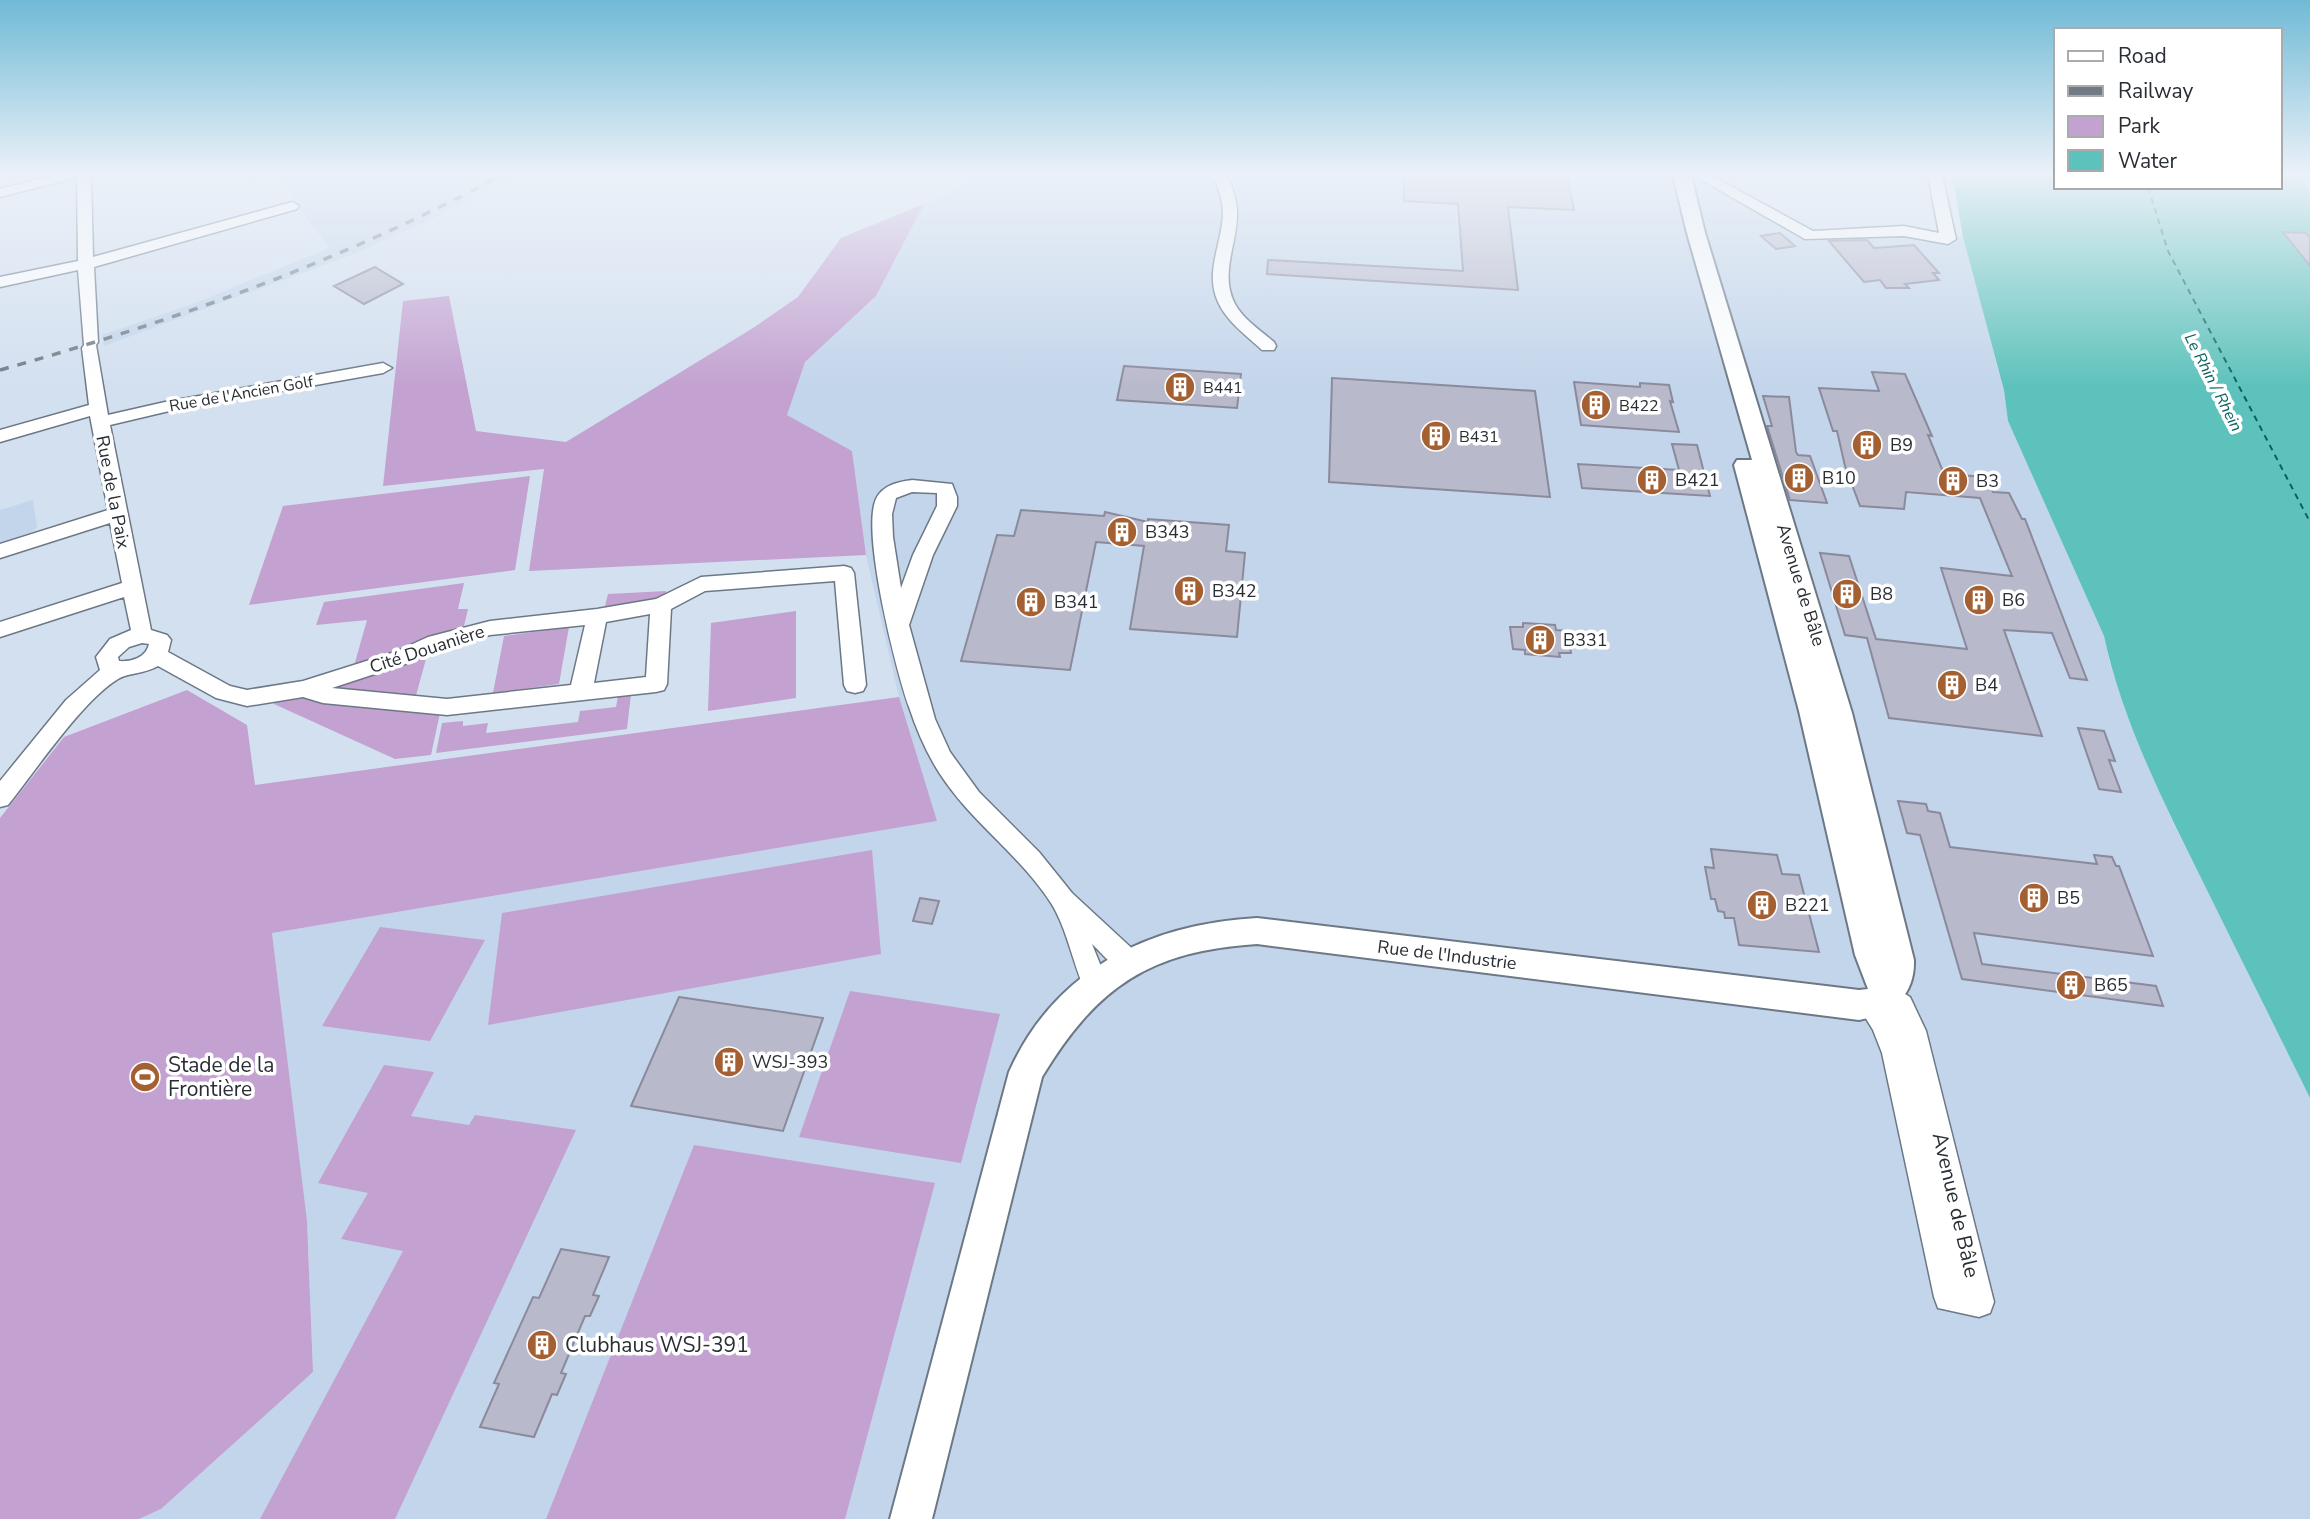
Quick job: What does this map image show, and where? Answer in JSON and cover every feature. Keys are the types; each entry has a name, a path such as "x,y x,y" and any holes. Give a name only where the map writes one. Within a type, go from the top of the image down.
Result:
{"main road":[{"name":"Avenue de Bâle","path":"1684,246 1695,290 1826,712"},
{"name":"Avenue de Bâle","path":"1700,246 1826,712 1898,960 1897,983 1872,1001"},
{"name":"Rue de l'Industrie","path":"911,1519 1022,1083 1040,1046 1060,1018 1095,984 1129,962 1195,938 1233,931 1257,931 1872,1001"}],"street":[{"name":"Rue de la Paix","path":"85,246 90,345 99,415 142,635"},
{"path":"0,282 86,264 150,246"},
{"path":"1224,246 1219,270 1224,300 1234,315 1268,346"},
{"name":"Rue de l'Ancien Golf","path":"0,436 99,415 165,407 383,368"},
{"path":"900,622 923,555 947,506 948,497 944,488 904,488 889,495 884,501 884,552 916,696 937,748 954,777 976,805 1030,859 1063,900 1129,962"},
{"path":"0,551 117,514"},
{"name":"Cité Douanière","path":"156,655 224,692 247,698 303,689 403,657 435,642 490,628 597,617 661,605 701,584 844,573 855,685"},
{"path":"0,630 132,587"},
{"name":"Cité Douanière","path":"303,689 323,695 447,707 656,684 661,605"},
{"path":"578,694 585,678 597,617"},
{"path":"142,635 159,640 160,649 156,655 132,669 115,669 107,662 110,651 124,640 142,635"},
{"path":"0,797 74,706 115,669"},
{"path":"1063,900 1095,984"},
{"name":"Avenue de Bâle","path":"1872,1001 1901,1005 1908,1017 1921,1057 1979,1301 1949,1297 1895,1053 1872,1001"}],"shaded area":[{"path":"327,246 372,246 104,346 102,335 193,304 329,248"},
{"path":"902,246 1965,246 2004,390 2008,421 2104,636 2125,709 2171,818 2310,1098 2310,1519 139,1519 161,1509 313,1372 307,1221 272,933 937,821 899,697 866,555 852,451 787,415 805,362 876,296"},
{"path":"33,500 37,527 28,535 0,543 0,510"}],"green space":[{"path":"835,246 902,246 876,296 805,362 787,415 852,451 866,555 529,571 544,469 383,486 403,301 449,296 476,431 566,442 753,328 798,297"},
{"path":"530,476 515,570 249,605 283,506"},
{"path":"464,583 458,609 468,609 463,630 405,652 354,666 367,620 316,625 324,602"},
{"path":"666,591 665,596 604,610 608,594"},
{"path":"796,611 796,698 708,711 711,623"},
{"path":"569,627 559,684 493,693 504,636"},
{"path":"428,652 415,699 329,688"},
{"name":"Stade de la Frontière","path":"187,690 247,725 255,785 899,697 937,821 272,933 307,1221 313,1372 161,1509 139,1519 0,1519 0,818 64,737"},
{"path":"631,694 627,729 436,753 442,723 463,721 463,726 488,723 486,733 578,722 580,711 616,707 618,696"},
{"path":"282,695 440,713 431,755 395,759 274,704 276,698"},
{"path":"872,850 881,954 488,1025 502,913"},
{"path":"380,927 485,940 430,1041 322,1026"},
{"path":"850,991 1000,1014 961,1163 799,1137"},
{"path":"384,1065 434,1072 411,1116 469,1125 475,1115 576,1130 395,1519 260,1519 403,1251 341,1239 368,1193 318,1183"},
{"path":"694,1145 935,1183 845,1519 546,1519"}],"water":[{"name":"Le Rhin / Rhein","path":"1965,246 2310,246 2310,1098 2158,790 2121,698 2104,636 2008,421 2004,390"}],"building":[{"path":"1461,246 1513,246 1518,290 1267,274 1268,260 1463,271"},
{"path":"1772,246 1795,246 1776,249"},
{"path":"1833,246 1874,248 1915,246 1939,273 1933,273 1939,280 1905,284 1909,288 1886,288 1880,280 1864,282"},
{"path":"2294,246 2310,246 2310,266"},
{"path":"375,267 403,284 364,304 334,286"},
{"name":"B441","path":"1124,366 1241,374 1237,408 1117,400"},
{"path":"1872,372 1905,374 1932,436 1928,435 1944,474 1987,477 1993,492 2009,493 2022,519 2025,519 2087,680 2070,678 2052,633 2004,630 2042,736 1889,718 1867,638 1845,635 1820,553 1849,556 1876,639 1967,649 1941,568 2012,576 1980,498 1906,492 1904,509 1860,506 1845,466 1837,431 1833,431 1819,388 1879,391"},
{"name":"B431","path":"1332,378 1535,391 1550,497 1329,482"},
{"path":"1574,382 1640,387 1640,383 1669,385 1673,402 1670,401 1679,432 1581,425"},
{"name":"B10","path":"1763,396 1789,397 1796,452 1798,455 1810,456 1827,503 1790,500 1767,426 1772,426"},
{"path":"1672,444 1697,445 1710,496 1582,488 1578,464 1679,470"},
{"path":"1021,510 1104,516 1105,512 1148,522 1148,519 1229,525 1226,551 1245,553 1237,637 1130,629 1144,546 1096,542 1070,670 961,661 997,535 1014,536"},
{"name":"B331","path":"1523,623 1555,625 1556,630 1567,631 1571,653 1559,653 1560,657 1525,654 1525,650 1513,649 1510,627 1523,627"},
{"path":"2078,728 2104,731 2115,761 2109,760 2121,792 2099,789"},
{"name":"B5","path":"1898,801 1926,804 1928,811 1940,813 1950,847 2097,864 2094,855 2112,857 2116,866 2119,866 2153,956 1974,933 1982,964 2156,986 2163,1006 1962,979 1920,835 1907,833"},
{"name":"B221","path":"1711,849 1777,855 1782,874 1799,875 1819,952 1739,945 1734,918 1725,918 1724,912 1718,911 1715,899 1711,899 1705,867 1714,868"},
{"path":"920,898 939,901 932,924 913,921"},
{"name":"WSJ-393","path":"679,997 823,1018 783,1131 631,1106"},
{"name":"Clubhaus WSJ-391","path":"561,1249 609,1257 593,1295 599,1296 590,1316 585,1316 561,1373 566,1374 557,1395 552,1394 534,1437 480,1427 499,1384 494,1383 533,1297 539,1298"}],"ferry route":[{"path":"2166,246 2310,522"}],"railway":[{"path":"0,370 194,309 356,246"}],"place":[{"name":"B441","path":"1180,387"},
{"name":"B422","path":"1596,405"},
{"name":"B431","path":"1436,436"},
{"name":"B9","path":"1867,445"},
{"name":"B10","path":"1799,478"},
{"name":"B421","path":"1652,480"},
{"name":"B3","path":"1953,481"},
{"name":"B343","path":"1122,532"},
{"name":"B342","path":"1189,591"},
{"name":"B8","path":"1847,594"},
{"name":"B6","path":"1979,600"},
{"name":"B341","path":"1031,602"},
{"name":"B331","path":"1540,640"},
{"name":"B4","path":"1952,685"},
{"name":"B5","path":"2034,898"},
{"name":"B221","path":"1762,905"},
{"name":"B65","path":"2071,985"},
{"name":"WSJ-393","path":"729,1062"},
{"name":"Stade de la Frontière","path":"145,1077"},
{"name":"Clubhaus WSJ-391","path":"542,1345"}]}
